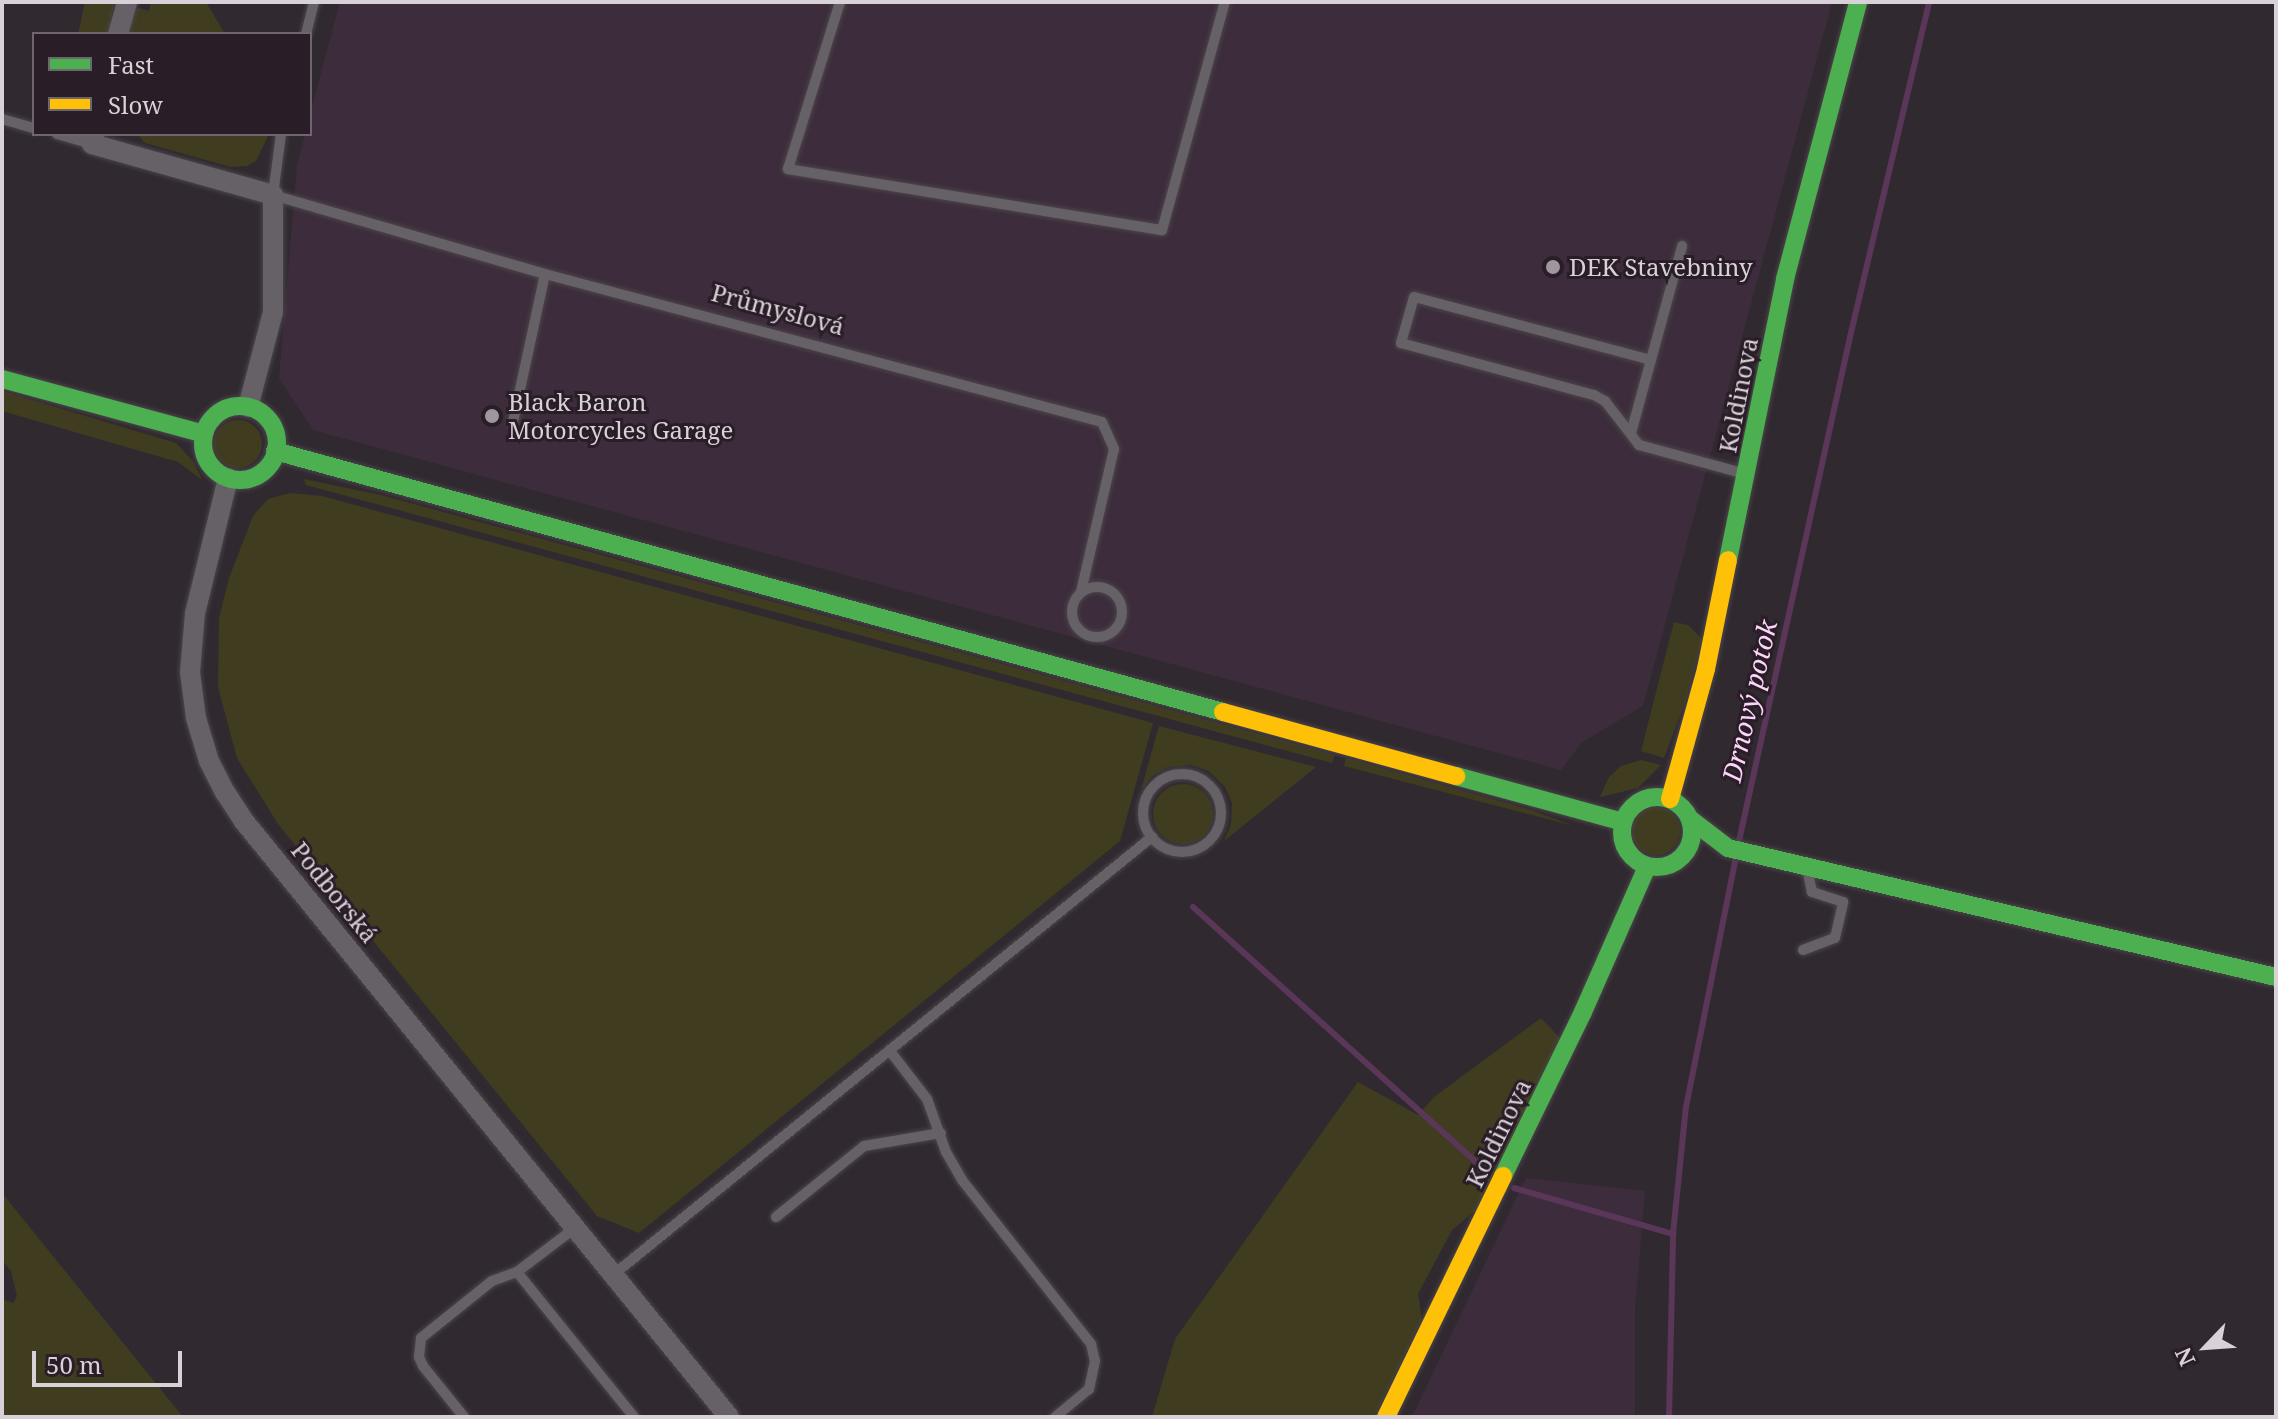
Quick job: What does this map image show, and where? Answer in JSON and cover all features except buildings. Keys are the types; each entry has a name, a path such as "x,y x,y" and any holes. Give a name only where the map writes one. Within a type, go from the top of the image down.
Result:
{"main road":[{"name":"Koldinova","path":"1670,799 1706,669 1748,474 1785,279 1858,2"},
{"path":"2,379 204,434"},
{"path":"230,407 248,407 270,422 276,436 275,451 259,474 244,479 228,478 210,464 204,450 204,434 219,412 230,407"},
{"path":"275,451 1623,822"},
{"path":"1690,819 1692,838 1685,855 1675,864 1647,867 1628,854 1621,833 1623,822 1636,803 1647,798 1670,799 1720,846"},
{"path":"1685,855 1720,846 2276,977"},
{"name":"Koldinova","path":"1386,1417 1583,1012 1647,867"}],"street":[{"path":"119,32 127,2"},
{"path":"93,139 273,195 273,312 248,407"},
{"name":"Podborská","path":"228,478 195,613 190,672 196,718 209,761 243,820 729,1417"}],"lane":[{"path":"306,32 314,2"},
{"path":"840,2 788,169 1162,230 1225,2"},
{"path":"2,119 32,127"},
{"path":"71,136 93,139"},
{"path":"273,195 281,136"},
{"name":"Průmyslová","path":"273,195 545,274 1102,422 1114,449 1081,592"},
{"path":"1631,433 1682,246"},
{"path":"513,422 545,274"},
{"path":"1651,360 1414,297 1401,343 1594,395 1605,401 1639,445 1748,474"},
{"path":"1096,586 1112,592 1122,614 1115,629 1092,636 1078,628 1072,606 1081,592 1096,586"},
{"path":"1190,774 1213,788 1222,814 1212,839 1188,852 1162,846 1152,837 1143,812 1153,787 1163,778 1190,774"},
{"path":"613,1275 1152,837"},
{"path":"1803,950 1835,938 1843,902 1812,892 1806,866"},
{"path":"890,1051 927,1099 962,1180 1091,1344 1095,1361 1089,1389 1055,1417"},
{"path":"776,1217 864,1146 941,1133"},
{"path":"464,1417 423,1366 419,1357 421,1338 492,1281 517,1272 575,1228"},
{"path":"517,1272 634,1417"}],"shaded area":[{"path":"85,2 115,2 108,32 78,32"},
{"path":"151,2 206,2 224,32 129,32 134,11 139,8 149,11"},
{"path":"340,2 1832,2 1643,706 1581,743 1561,770 313,430 279,378 297,166 304,136 312,136 312,107"},
{"path":"139,136 268,136 256,161 247,166 231,167 145,143"},
{"path":"2,391 176,443 193,461 202,480 178,462 2,411"},
{"path":"238,420 255,427 262,444 255,461 238,468 221,461 214,444 221,427"},
{"path":"304,479 381,495 1335,755 1332,763 306,485"},
{"path":"290,493 322,496 1153,723 1120,841 639,1233 597,1216 278,824 237,758 218,687 219,618 229,578 253,516 268,499"},
{"path":"1674,622 1688,625 1702,639 1686,700 1664,758 1641,751"},
{"path":"1159,726 1316,767 1224,841 1231,825 1232,803 1225,787 1209,771 1191,765 1168,767 1152,776 1141,790"},
{"path":"1346,758 1531,810 1574,826 1344,766"},
{"path":"1641,760 1661,765 1638,788 1600,797 1609,777 1621,766"},
{"path":"1183,784 1194,786 1204,793 1211,803 1211,825 1204,835 1194,842 1183,844 1172,842 1162,835 1155,825 1153,814 1155,803 1162,793 1172,786"},
{"path":"1656,807 1673,814 1680,831 1673,848 1656,855 1639,848 1632,831 1639,814"},
{"path":"1541,1018 1561,1039 1476,1210 1452,1230 1418,1294 1422,1319 1374,1417 1152,1417 1175,1339 1358,1082 1418,1115 1434,1097"},
{"path":"1526,1178 1645,1191 1635,1309 1635,1417 1412,1417"},
{"path":"2,1193 183,1417 2,1417 2,1299 13,1303 17,1296 11,1271 2,1260"}],"waterway":[{"name":"Drnový potok","path":"1739,841 1850,337 1929,2"},
{"name":"Drnový potok","path":"1669,1417 1673,1234 1686,1107 1736,856"},
{"path":"1193,907 1490,1174"},
{"path":"1514,1188 1673,1234"}],"traffic: fast":[{"path":"1728,560 1785,279 1858,2"},
{"path":"2,379 204,434"},
{"path":"240,406 254,409 266,417 274,429 277,443 274,457 266,469 254,477 240,480 226,477 214,469 206,457 203,443 206,429 214,417 226,409 240,406"},
{"path":"275,451 1223,712"},
{"path":"1456,776 1623,822"},
{"path":"1650,797 1664,797 1677,802 1687,812 1692,832 1687,852 1677,862 1664,867 1650,867 1637,862 1627,852 1622,839 1622,825 1627,812 1637,802 1650,797"},
{"path":"1690,819 1728,848 2276,977"},
{"path":"1503,1176 1583,1012 1647,867"}],"traffic: slow":[{"path":"1670,799 1706,669 1728,560"},
{"path":"1223,712 1456,776"},
{"path":"1386,1417 1503,1176"}],"place":[{"name":"DEK Stavebniny","path":"1553,267"},
{"name":"Black Baron Motorcycles Garage","path":"492,416"}]}
